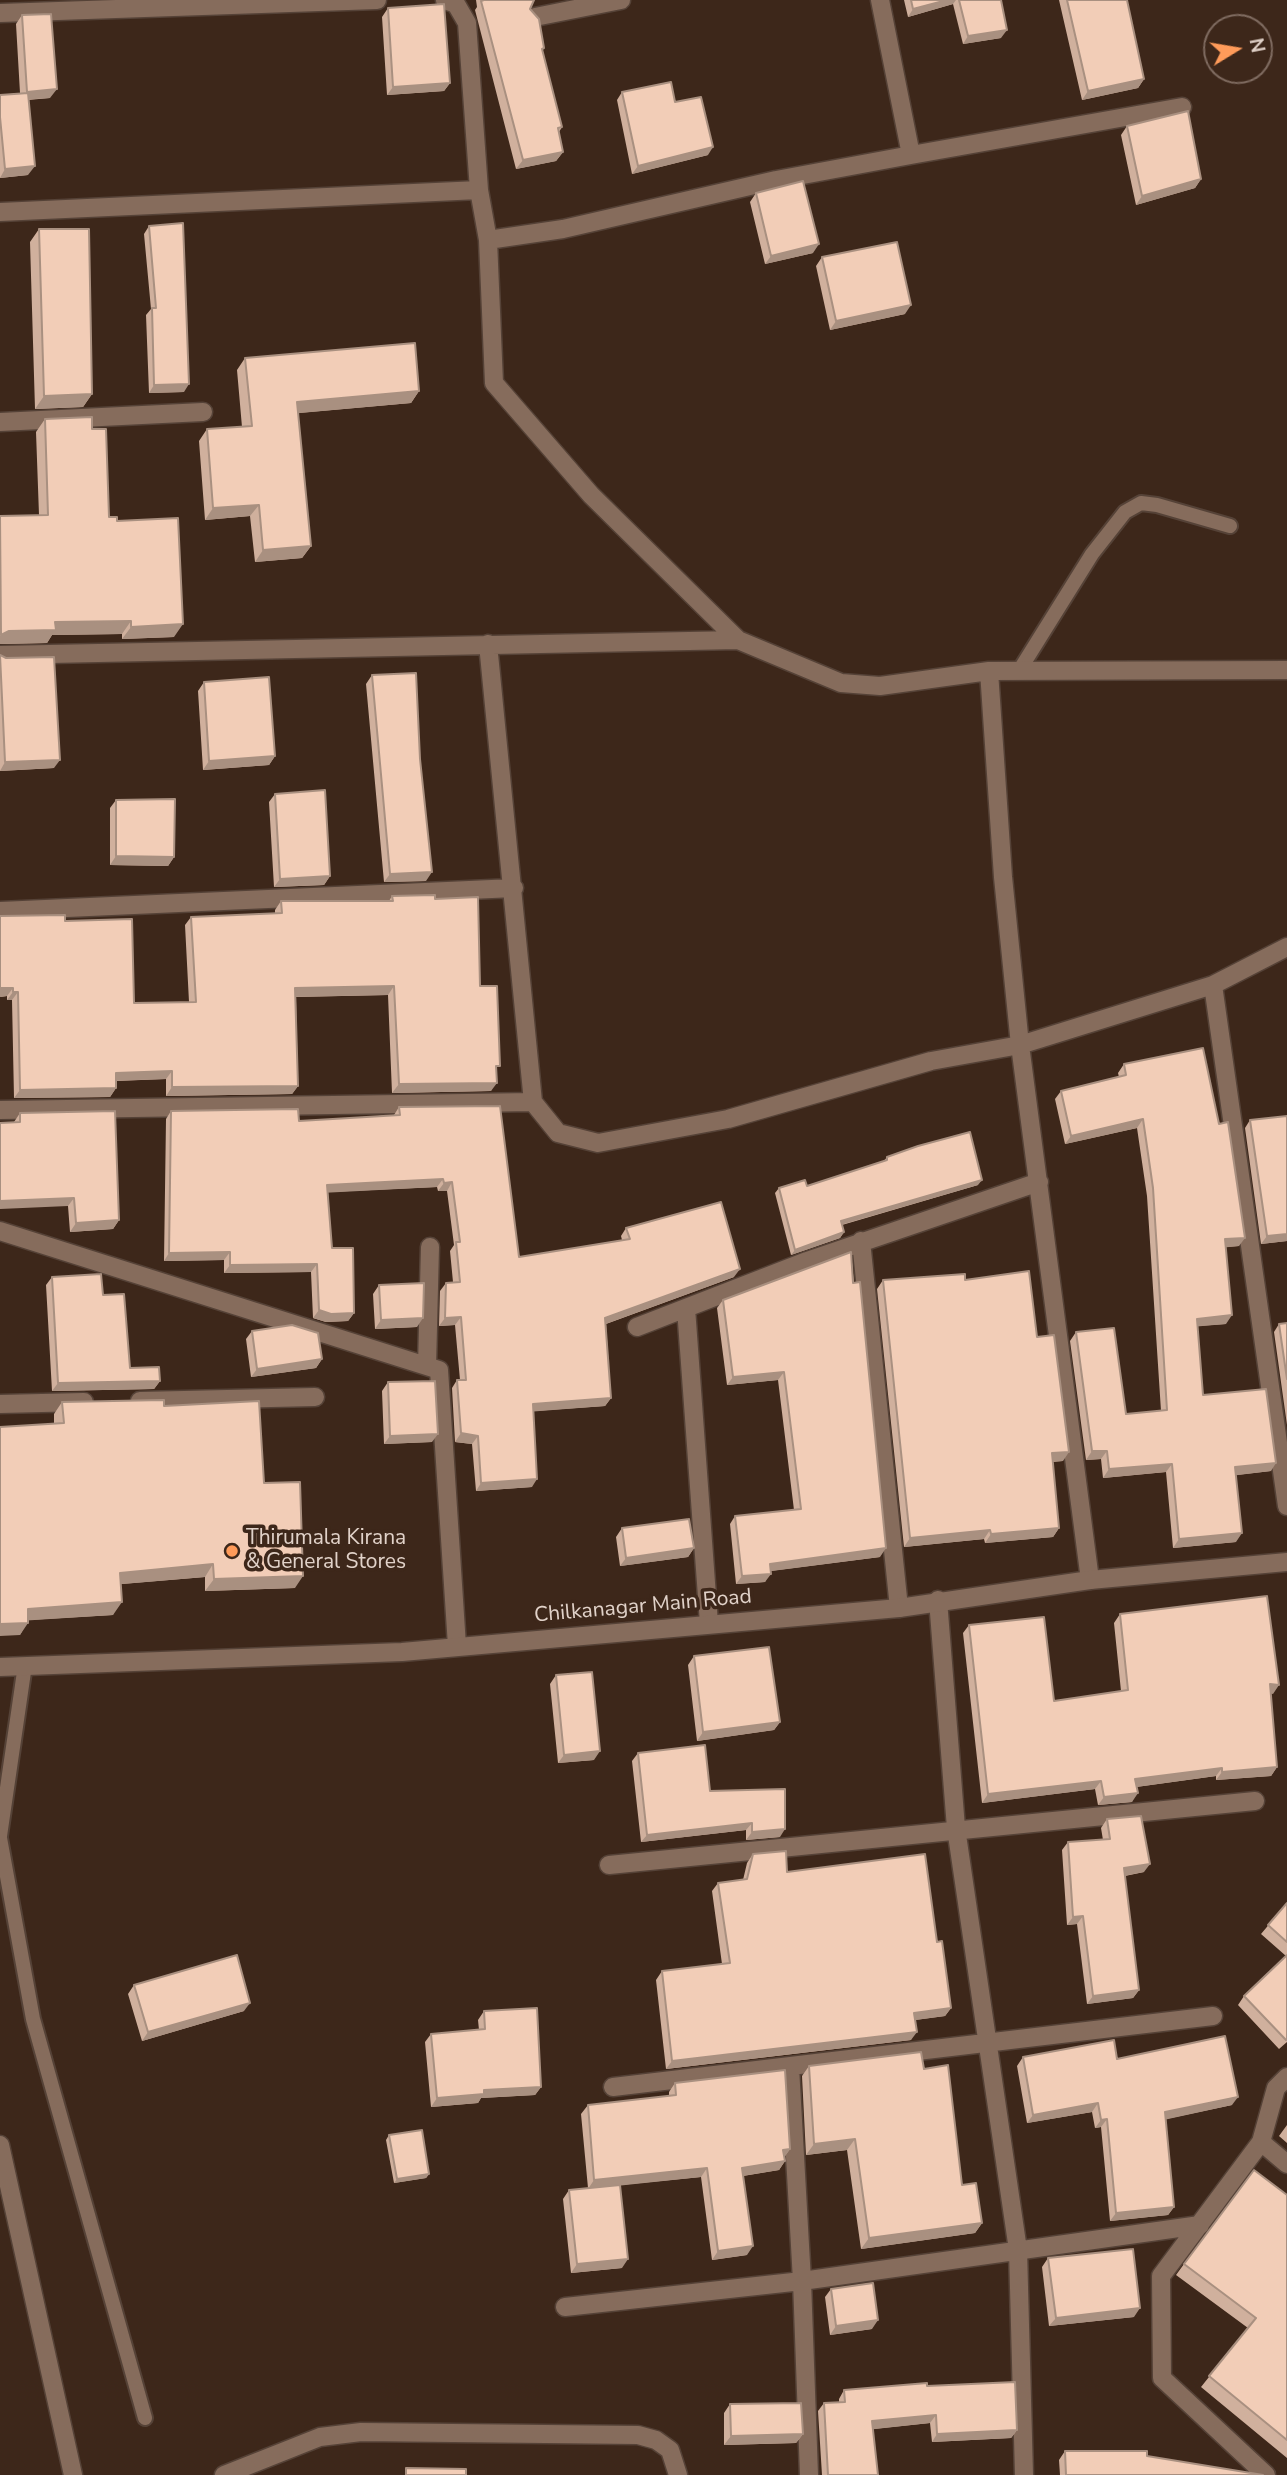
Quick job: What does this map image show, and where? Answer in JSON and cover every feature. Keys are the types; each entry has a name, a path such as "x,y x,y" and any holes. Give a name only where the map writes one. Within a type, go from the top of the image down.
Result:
{"street":[{"path":"0,13 377,0"},
{"path":"445,0 456,4 467,23 479,190 488,240 494,383 591,495 738,640 841,683 880,686 989,671 1287,670"},
{"path":"535,17 621,0"},
{"path":"880,0 911,155"},
{"path":"488,240 563,229 776,180 1182,107"},
{"path":"0,212 479,190"},
{"path":"0,422 203,412"},
{"path":"0,655 738,640"},
{"path":"488,644 533,1102 558,1133 598,1143 728,1119 932,1061 1020,1045 1213,985 1287,947"},
{"path":"989,671 1003,877 1020,1045 1090,1580"},
{"path":"0,911 514,888"},
{"path":"1213,985 1287,1506"},
{"path":"0,1110 533,1102"},
{"path":"637,1327 861,1241 1039,1182"},
{"path":"0,1231 439,1370 457,1646"},
{"path":"861,1241 899,1608"},
{"path":"427,1366 430,1247"},
{"path":"686,1308 709,1624"},
{"path":"123,1401 315,1397"},
{"path":"0,1404 96,1402"},
{"name":"Chilkanagar Main Road","path":"0,1667 402,1652 899,1608 939,1600 1090,1580 1287,1562"},
{"path":"939,1600 956,1828 1018,2250 1024,2475"},
{"path":"609,1865 956,1828 1255,1801"},
{"path":"613,2087 1213,2016"},
{"path":"790,2067 809,2475"},
{"path":"1266,2475 1162,2378 1161,2276 1261,2142 1276,2088 1287,2077"},
{"path":"1261,2142 1287,2164"},
{"path":"0,2145 73,2475"},
{"path":"565,2307 802,2281 1200,2225"},
{"path":"225,2475 298,2445 343,2432 638,2435 656,2440 670,2451 678,2475"}],"lane":[{"path":"1019,671 1092,554 1125,512 1142,503 1230,526"},
{"path":"25,1665 0,1837 33,2019 145,2418"}],"building":[{"path":"534,0 530,9 539,19 542,49 562,127 558,128 563,152 523,160 481,1"},
{"path":"911,0 947,0 913,9"},
{"path":"959,0 1001,0 1007,30 968,36"},
{"path":"1067,0 1127,0 1144,79 1088,91"},
{"path":"444,4 450,83 393,87 388,8"},
{"path":"51,14 57,89 27,92 22,15"},
{"path":"671,82 675,102 701,97 713,147 638,166 622,92"},
{"path":"28,93 35,166 5,169 0,95"},
{"path":"1188,111 1201,179 1142,196 1127,126"},
{"path":"803,181 819,244 771,256 756,193"},
{"path":"183,223 189,384 154,385 152,308 156,308 149,226"},
{"path":"39,229 89,229 92,394 44,396"},
{"path":"897,242 911,305 836,321 822,257"},
{"path":"415,343 419,391 297,402 311,546 263,550 259,505 213,508 207,429 252,426 245,358"},
{"path":"92,417 92,429 106,429 109,517 117,517 117,521 178,518 183,624 131,627 131,621 55,622 56,630 9,631 1,635 0,516 48,515 45,419"},
{"path":"0,655 6,658 54,657 60,760 5,762"},
{"path":"416,673 420,759 432,872 390,874 372,675"},
{"path":"269,677 275,756 209,761 204,682"},
{"path":"325,790 330,876 280,879 275,794"},
{"path":"175,799 174,857 116,856 116,800"},
{"path":"435,895 435,899 478,897 480,986 497,986 500,1066 496,1066 497,1083 399,1084 394,986 295,988 298,1086 172,1087 172,1071 116,1073 116,1088 20,1090 18,992 13,992 13,988 0,988 0,916 65,915 65,921 132,919 134,1003 196,1002 191,917 282,913 281,901 393,901 392,896"},
{"path":"1203,1048 1219,1124 1228,1122 1245,1238 1225,1239 1232,1315 1197,1319 1203,1395 1266,1389 1276,1463 1235,1467 1242,1533 1179,1539 1172,1464 1109,1469 1107,1451 1092,1451 1076,1332 1114,1328 1126,1414 1167,1410 1153,1188 1143,1119 1071,1136 1061,1091 1126,1075 1124,1064"},
{"path":"500,1106 519,1257 630,1239 626,1228 721,1202 740,1269 605,1318 611,1398 533,1404 537,1479 481,1483 478,1436 461,1433 457,1380 466,1380 461,1317 445,1318 446,1283 460,1282 456,1242 460,1242 452,1182 444,1183 443,1179 327,1185 332,1248 353,1248 354,1313 331,1314 319,1310 317,1264 230,1265 230,1252 169,1253 171,1111 298,1109 299,1121 400,1115 399,1107"},
{"path":"115,1111 119,1220 76,1223 74,1198 0,1201 0,1123 20,1122 20,1113"},
{"path":"1287,1116 1287,1234 1267,1236 1250,1120"},
{"path":"970,1132 982,1180 841,1221 844,1232 795,1250 779,1188 805,1180 807,1186 887,1160 887,1157 918,1146"},
{"path":"851,1252 853,1283 860,1282 886,1548 770,1564 771,1574 742,1576 735,1516 801,1509 784,1372 733,1377 723,1300"},
{"path":"1029,1271 1037,1337 1054,1335 1069,1452 1052,1453 1059,1528 991,1534 990,1530 910,1538 883,1280 965,1274 965,1280"},
{"path":"101,1274 103,1295 124,1294 130,1368 159,1367 160,1381 58,1383 52,1277"},
{"path":"424,1283 423,1318 381,1320 379,1285"},
{"path":"1287,1323 1287,1379 1279,1324"},
{"path":"292,1325 318,1333 322,1359 257,1369 252,1331"},
{"path":"435,1381 438,1434 390,1436 388,1382"},
{"path":"164,1400 164,1406 259,1401 264,1483 300,1482 303,1576 214,1579 213,1564 120,1573 122,1602 28,1609 28,1623 0,1624 0,1427 64,1423 62,1402"},
{"path":"689,1519 694,1548 626,1558 622,1528"},
{"path":"1267,1596 1279,1685 1270,1684 1277,1767 1222,1772 1222,1768 1135,1779 1138,1793 1104,1797 1101,1781 988,1794 969,1625 1044,1617 1054,1701 1128,1690 1120,1614"},
{"path":"769,1647 780,1722 703,1732 694,1656"},
{"path":"592,1672 600,1751 564,1755 556,1675"},
{"path":"705,1745 710,1791 785,1789 785,1829 752,1832 752,1823 647,1835 638,1753"},
{"path":"1141,1816 1150,1864 1124,1868 1139,1990 1093,1996 1083,1916 1073,1917 1068,1842 1110,1839 1107,1819"},
{"path":"786,1851 787,1872 925,1854 937,1942 942,1941 951,2008 914,2013 917,2032 672,2061 662,1971 730,1963 718,1883 747,1879 753,1854"},
{"path":"1287,1903 1287,1942 1268,1925"},
{"path":"237,1955 250,2003 148,2032 134,1985"},
{"path":"1287,1955 1287,2039 1286,2040 1244,1996"},
{"path":"537,2008 541,2087 484,2090 484,2094 437,2098 431,2034 485,2029 484,2011"},
{"path":"1225,2036 1238,2097 1165,2112 1174,2207 1116,2213 1107,2119 1101,2120 1098,2103 1033,2115 1023,2057 1114,2040 1117,2059"},
{"path":"921,2052 924,2069 948,2065 962,2185 976,2183 982,2223 869,2238 855,2139 814,2144 809,2066"},
{"path":"785,2070 790,2149 783,2150 785,2161 742,2168 753,2246 718,2251 707,2168 594,2180 588,2105 676,2095 675,2083"},
{"path":"422,2130 429,2174 397,2179 389,2135"},
{"path":"1254,2170 1287,2195 1287,2440 1209,2376 1256,2318 1184,2264"},
{"path":"620,2185 628,2259 577,2264 569,2190"},
{"path":"1133,2249 1140,2308 1056,2318 1048,2258"},
{"path":"873,2283 878,2320 836,2326 831,2289"},
{"path":"1015,2382 1017,2430 937,2434 936,2415 872,2421 878,2475 828,2475 824,2403 845,2402 844,2390 927,2383 927,2386"},
{"path":"801,2403 803,2434 731,2436 730,2404"},
{"path":"1065,2451 1147,2451 1147,2456 1263,2475 1066,2475"},
{"path":"406,2468 466,2469 466,2475 406,2475"}],"place":[{"name":"Thirumala Kirana & General Stores","path":"232,1551"}]}
